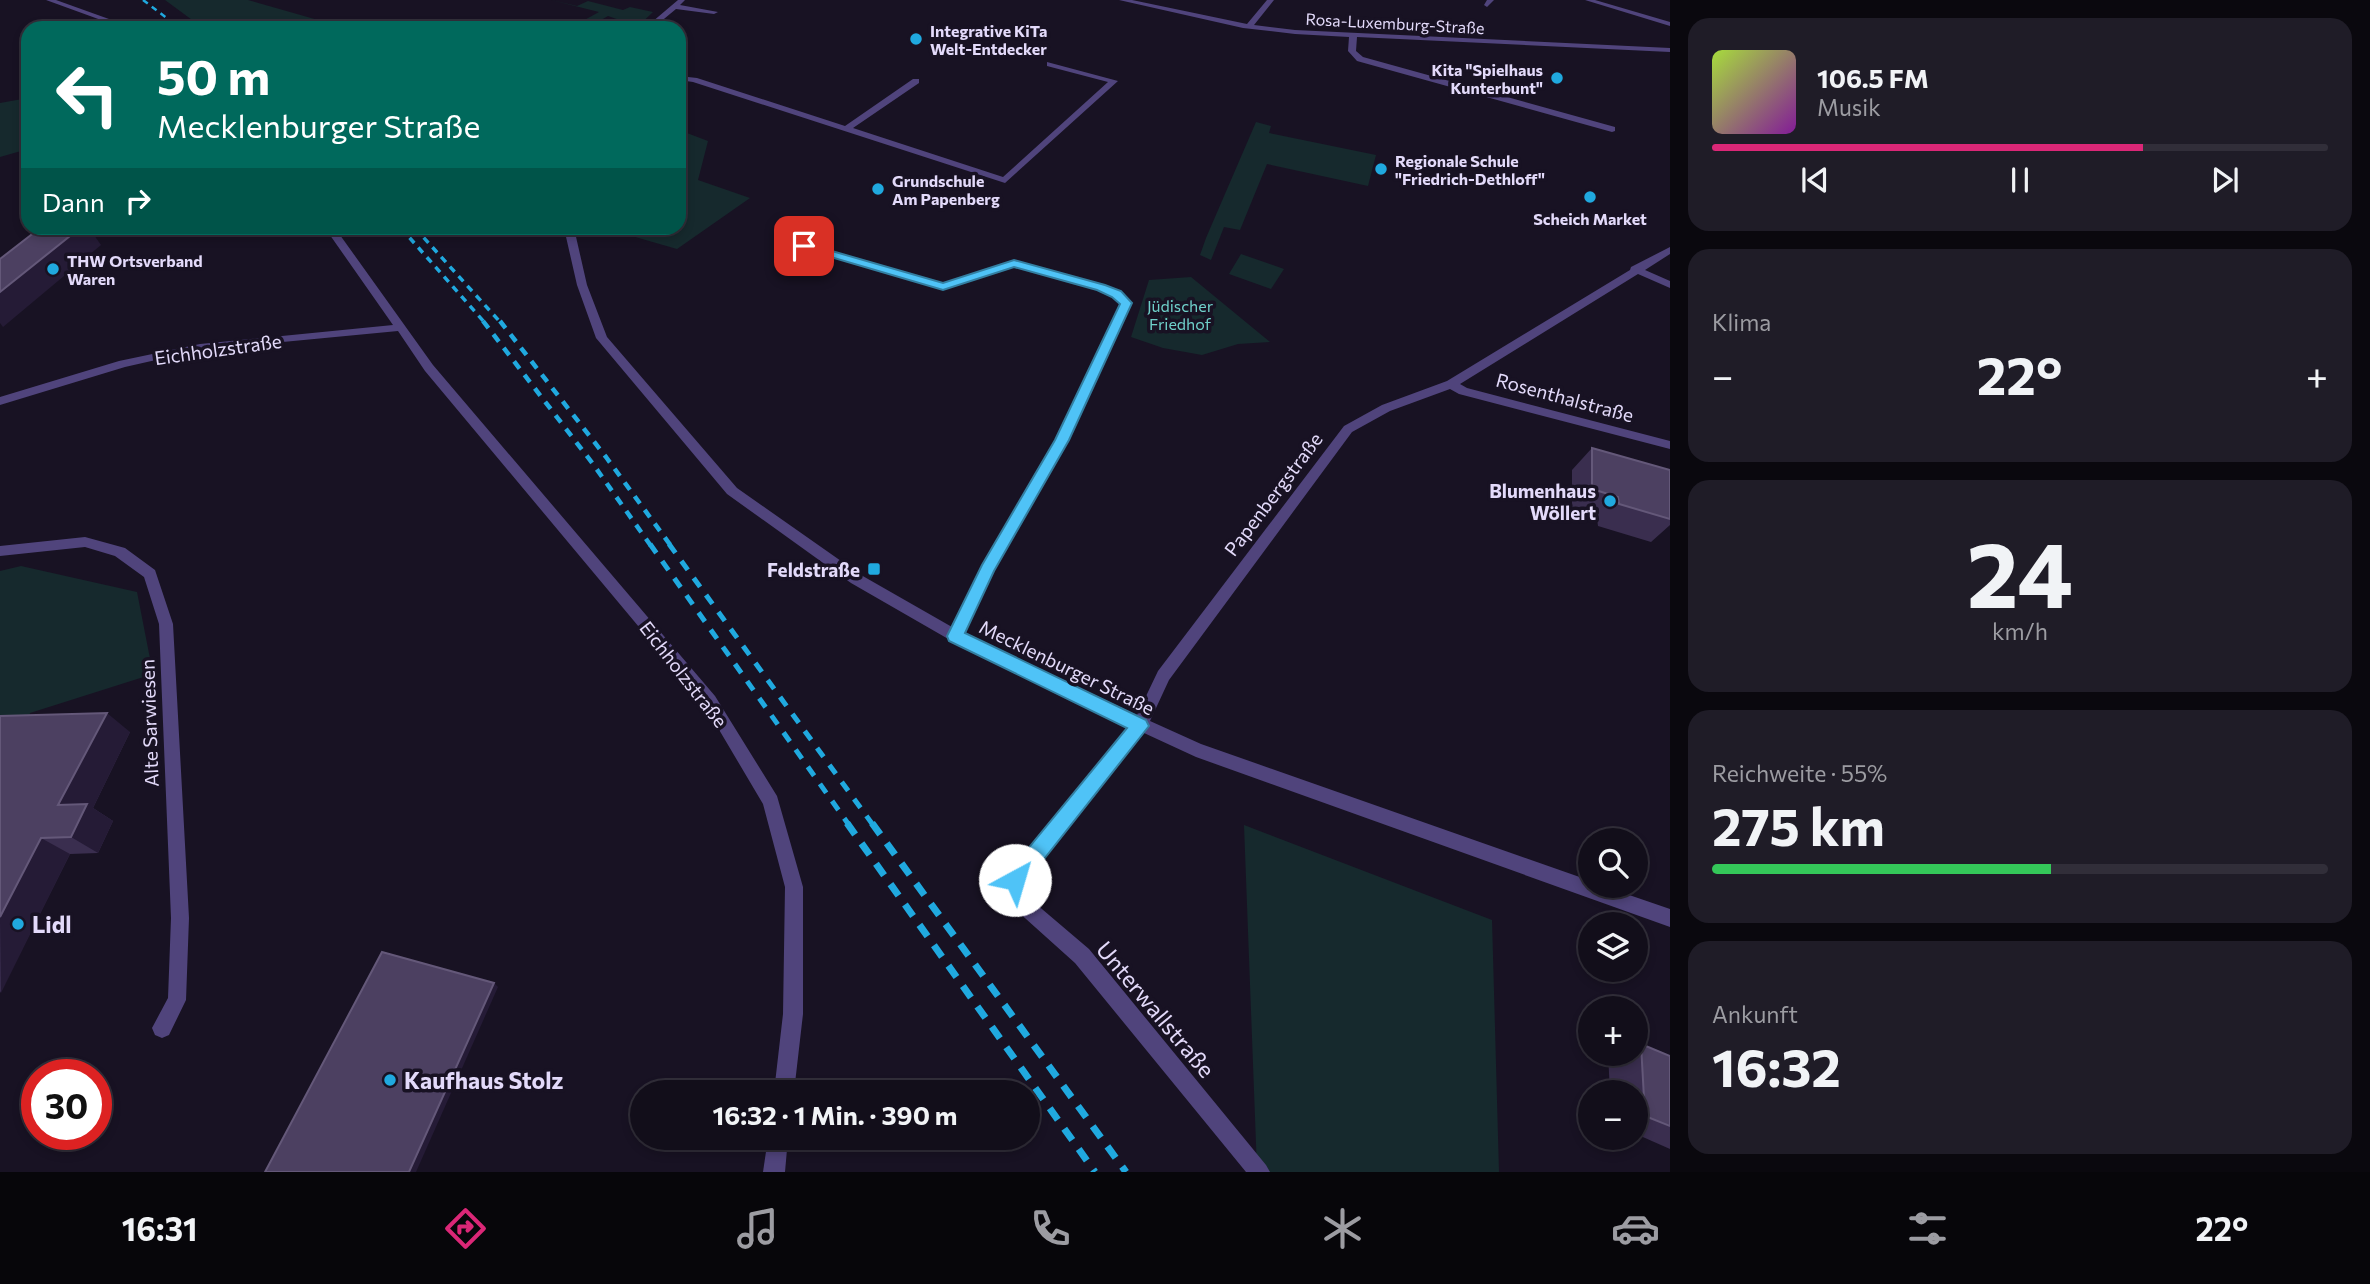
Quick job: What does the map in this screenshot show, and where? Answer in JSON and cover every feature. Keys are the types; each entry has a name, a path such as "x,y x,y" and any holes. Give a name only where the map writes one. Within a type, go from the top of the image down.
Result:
{"street":[{"path":"49,0 110,21"},
{"path":"657,21 682,0"},
{"name":"Rosa-Luxemburg-Straße","path":"1122,0 1249,26 1353,37 1670,50"},
{"path":"1249,26 1271,0"},
{"path":"1588,0 1670,24"},
{"path":"673,6 714,12"},
{"path":"1353,37 1352,51 1360,59 1612,129"},
{"path":"686,79 1004,180 1114,81 1050,64"},
{"path":"846,129 916,81"},
{"name":"Eichholzstraße","path":"335,235 399,328 710,701 771,801 794,887 793,1014 785,1080"},
{"name":"Mecklenburger Straße","path":"571,235 582,285 602,338 732,491 856,579 955,636 1140,726 1196,750 1670,918"},
{"path":"804,246 943,286 1014,263 1101,288 1117,294 1126,303 1062,440 987,569 955,636"},
{"name":"Papenbergstraße","path":"1015,880 1140,726 1163,676 1348,429 1386,408 1451,384 1670,250"},
{"path":"1635,269 1670,285"},
{"name":"Eichholzstraße","path":"0,401 123,364 200,347 399,328"},
{"name":"Rosenthalstraße","path":"1451,384 1463,391 1666,444"},
{"name":"Alte Sarwiesen","path":"0,551 85,542 120,552 150,574 166,624 180,918 177,1000 162,1028"},
{"name":"Unterwallstraße","path":"1015,880 1021,903 1082,956 1259,1172"},
{"path":"774,1172 777,1150"}],"green space":[{"path":"165,0 248,0 322,21 194,21"},
{"path":"551,0 577,6 588,1 623,10 630,7 653,12 643,21 622,21 608,16 599,21 583,21 599,12"},
{"path":"21,99 21,151 0,157 0,103"},
{"path":"1256,122 1271,126 1269,133 1376,155 1368,186 1267,164 1240,230 1224,227 1211,260 1200,255"},
{"path":"686,133 708,141 698,180 750,198 677,249 628,235 686,235"},
{"path":"1241,254 1284,269 1271,289 1229,274"},
{"name":"Jüdischer Friedhof","path":"1191,277 1270,342 1238,344 1202,355 1163,348 1131,337 1149,280"},
{"path":"21,566 137,592 153,674 30,713 25,735 0,778 0,571"},
{"path":"1244,825 1492,920 1499,1172 1257,1170"}],"building":[{"path":"31,235 71,235 0,292 0,259"},
{"path":"1592,448 1670,470 1670,519 1619,504 1618,497 1592,489"},
{"path":"107,713 58,805 87,804 71,837 41,838 0,917 0,716"},
{"name":"Kaufhaus Stolz","path":"382,952 494,983 409,1172 265,1172"},
{"path":"1648,1047 1670,1056 1670,1126 1648,1117 1648,1080 1643,1080 1642,1066 1648,1066"}],"railway":[{"path":"143,0 171,21"},
{"path":"407,235 485,323"},
{"path":"421,235 501,323"},
{"path":"483,321 593,464 651,546"},
{"path":"500,321 606,457 671,546"},
{"path":"650,544 849,825"},
{"path":"669,544 873,825"},
{"path":"847,823 1095,1172"},
{"path":"872,823 1126,1172"}],"place":[{"name":"Integrative KiTa Welt-Entdecker","path":"916,39"},
{"name":"Kita \"Spielhaus Kunterbunt\"","path":"1557,78"},
{"name":"Regionale Schule \"Friedrich-Dethloff\"","path":"1381,169"},
{"name":"Grundschule Am Papenberg","path":"878,189"},
{"name":"Scheich Market","path":"1590,197"},
{"name":"THW Ortsverband Waren","path":"53,269"},
{"name":"Blumenhaus Wöllert","path":"1610,501"},
{"name":"Feldstraße","path":"874,569"},
{"name":"Lidl","path":"18,924"},
{"name":"Kaufhaus Stolz","path":"390,1080"}],"route":[{"path":"804,246 943,286 1014,263 1101,288 1117,294 1126,303 1126,309 1062,440 987,569 955,636 1140,726 1015,880"}]}
